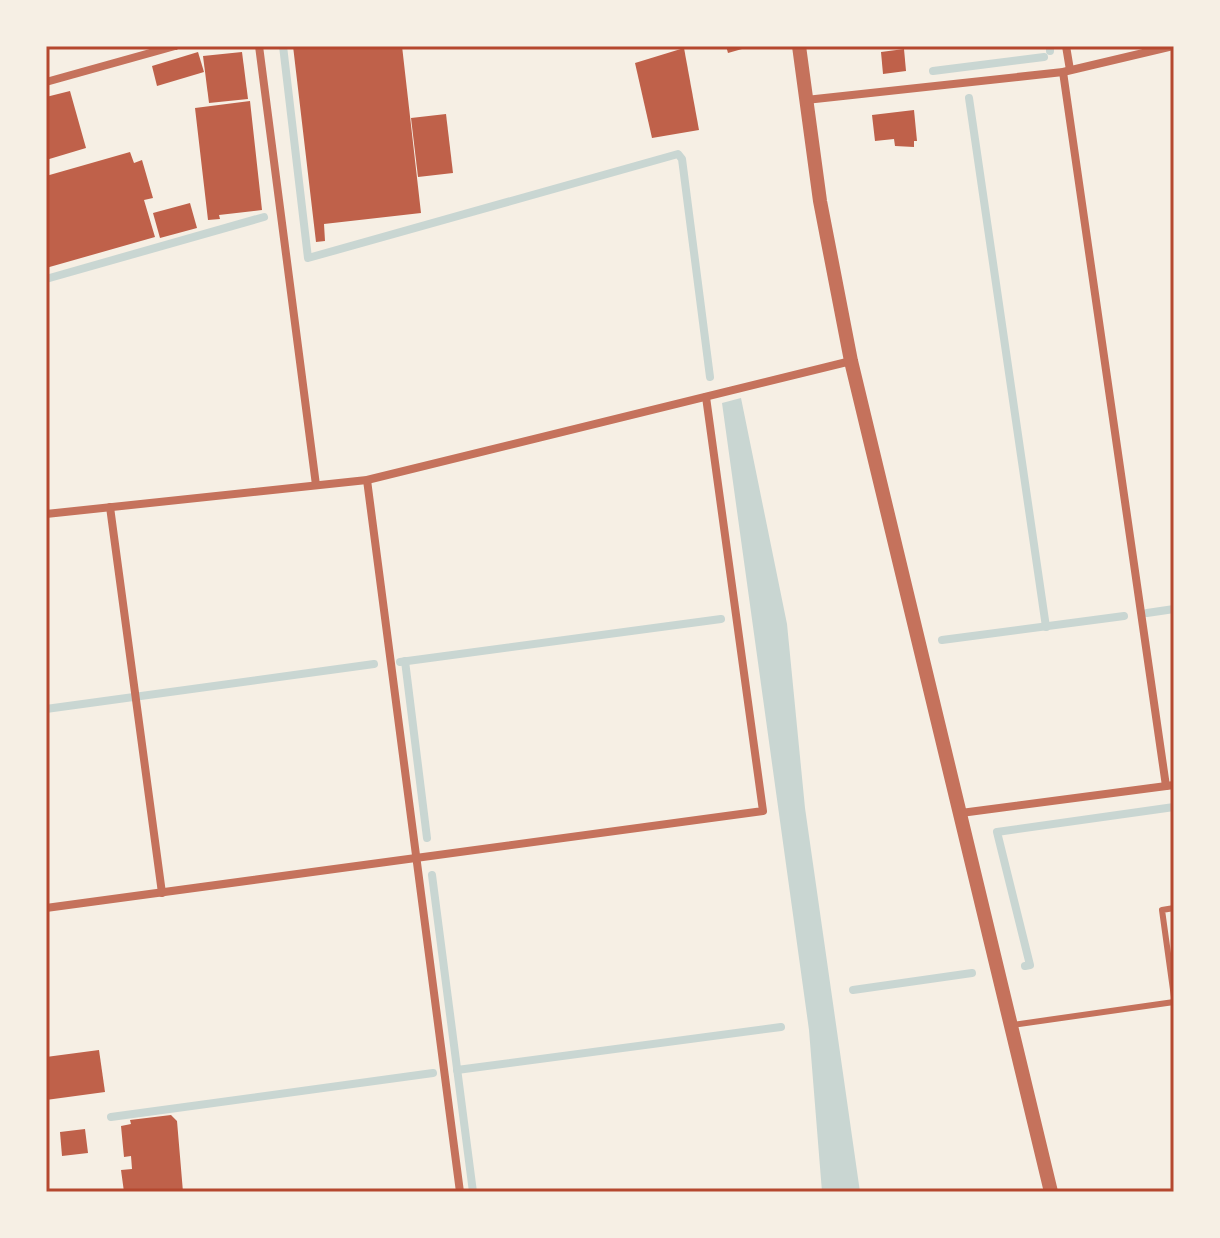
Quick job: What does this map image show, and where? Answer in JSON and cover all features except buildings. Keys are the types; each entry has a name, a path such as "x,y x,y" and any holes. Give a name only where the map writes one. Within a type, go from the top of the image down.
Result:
{"street":[{"path":"46,82 175,46"},
{"path":"259,46 316,485"},
{"path":"799,46 820,201 851,361 1051,1192"},
{"path":"961,813 1170,785 1067,71 1066,46"},
{"path":"806,100 1067,71 1173,46"},
{"path":"46,514 367,480 851,361"},
{"path":"46,908 763,811 706,397"},
{"path":"367,480 414,859 460,1192"},
{"path":"110,507 162,893"}],"lane":[{"path":"1012,1025 1174,999 1162,910 1174,908"}],"shaded area":[{"path":"741,398 787,624 805,808 860,1192 822,1192 809,1030 722,403"}],"waterway":[{"path":"283,46 308,258 678,154 682,159 710,377"},
{"path":"1050,46 1050,51"},
{"path":"933,71 1044,57"},
{"path":"969,98 1046,627"},
{"path":"46,279 264,217"},
{"path":"1147,613 1174,609"},
{"path":"942,640 1124,616"},
{"path":"400,662 721,619"},
{"path":"405,661 427,838"},
{"path":"46,709 374,664"},
{"path":"1025,966 1030,965 997,832 1174,807"},
{"path":"432,875 473,1192"},
{"path":"853,990 972,973"},
{"path":"457,1070 781,1027"},
{"path":"111,1117 433,1073"}]}
